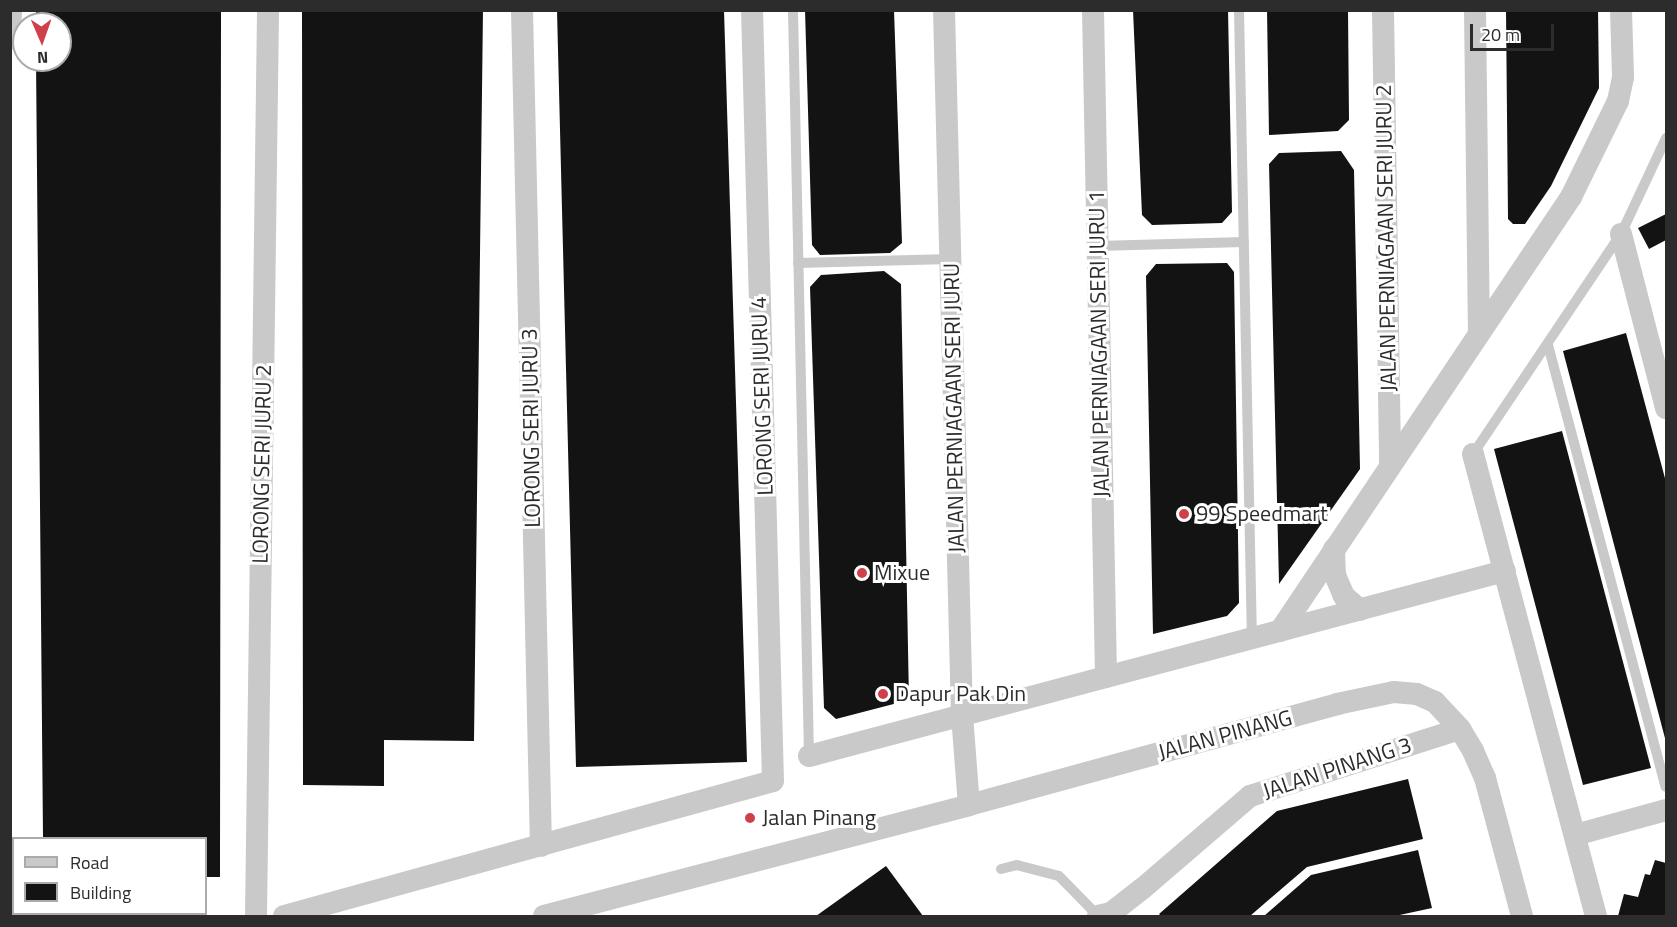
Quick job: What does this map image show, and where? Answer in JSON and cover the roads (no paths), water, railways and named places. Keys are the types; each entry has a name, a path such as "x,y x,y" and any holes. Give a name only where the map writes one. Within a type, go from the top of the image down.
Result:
{"street":[{"path":"10,39 11,10"},
{"name":"LORONG SERI JURU 2","path":"256,916 268,10"},
{"name":"LORONG SERI JURU 3","path":"522,10 541,846"},
{"name":"LORONG SERI JURU 4","path":"541,846 773,782 752,10"},
{"name":"JALAN PERNIAGAAN SERI JURU","path":"944,10 962,715 969,805"},
{"name":"JALAN PERNIAGAAN SERI JURU 1","path":"1092,10 1106,677"},
{"name":"JALAN PERNIAGAAN SERI JURU 2","path":"1383,10 1389,466"},
{"path":"1476,10 1479,332"},
{"path":"1280,631 1571,197 1618,101 1623,77 1621,10"},
{"path":"1621,234 1666,408"},
{"path":"1473,454 1596,916"},
{"path":"1334,549 1335,574 1344,596 1360,610"},
{"path":"809,756 1504,572"},
{"name":"JALAN PINANG","path":"544,916 969,805 1337,704 1394,692 1417,694 1435,702 1460,729 1485,778 1522,916"},
{"name":"JALAN PINANG 3","path":"1106,916 1142,889 1250,796 1460,729"},
{"path":"1575,835 1666,810"},
{"path":"284,916 541,846"}],"lane":[{"path":"794,10 809,756"},
{"path":"1239,10 1252,639"},
{"path":"1473,454 1621,234 1666,138"},
{"path":"1097,246 1244,242"},
{"path":"798,263 950,259"},
{"path":"1548,345 1666,787"},
{"path":"1000,869 1017,866 1059,876 1106,916"}],"place":[{"name":"99 Speedmart","path":"1184,514"},
{"name":"Mixue","path":"862,573"},
{"name":"Dapur Pak Din","path":"883,694"},
{"name":"Jalan Pinang","path":"750,818"}]}
